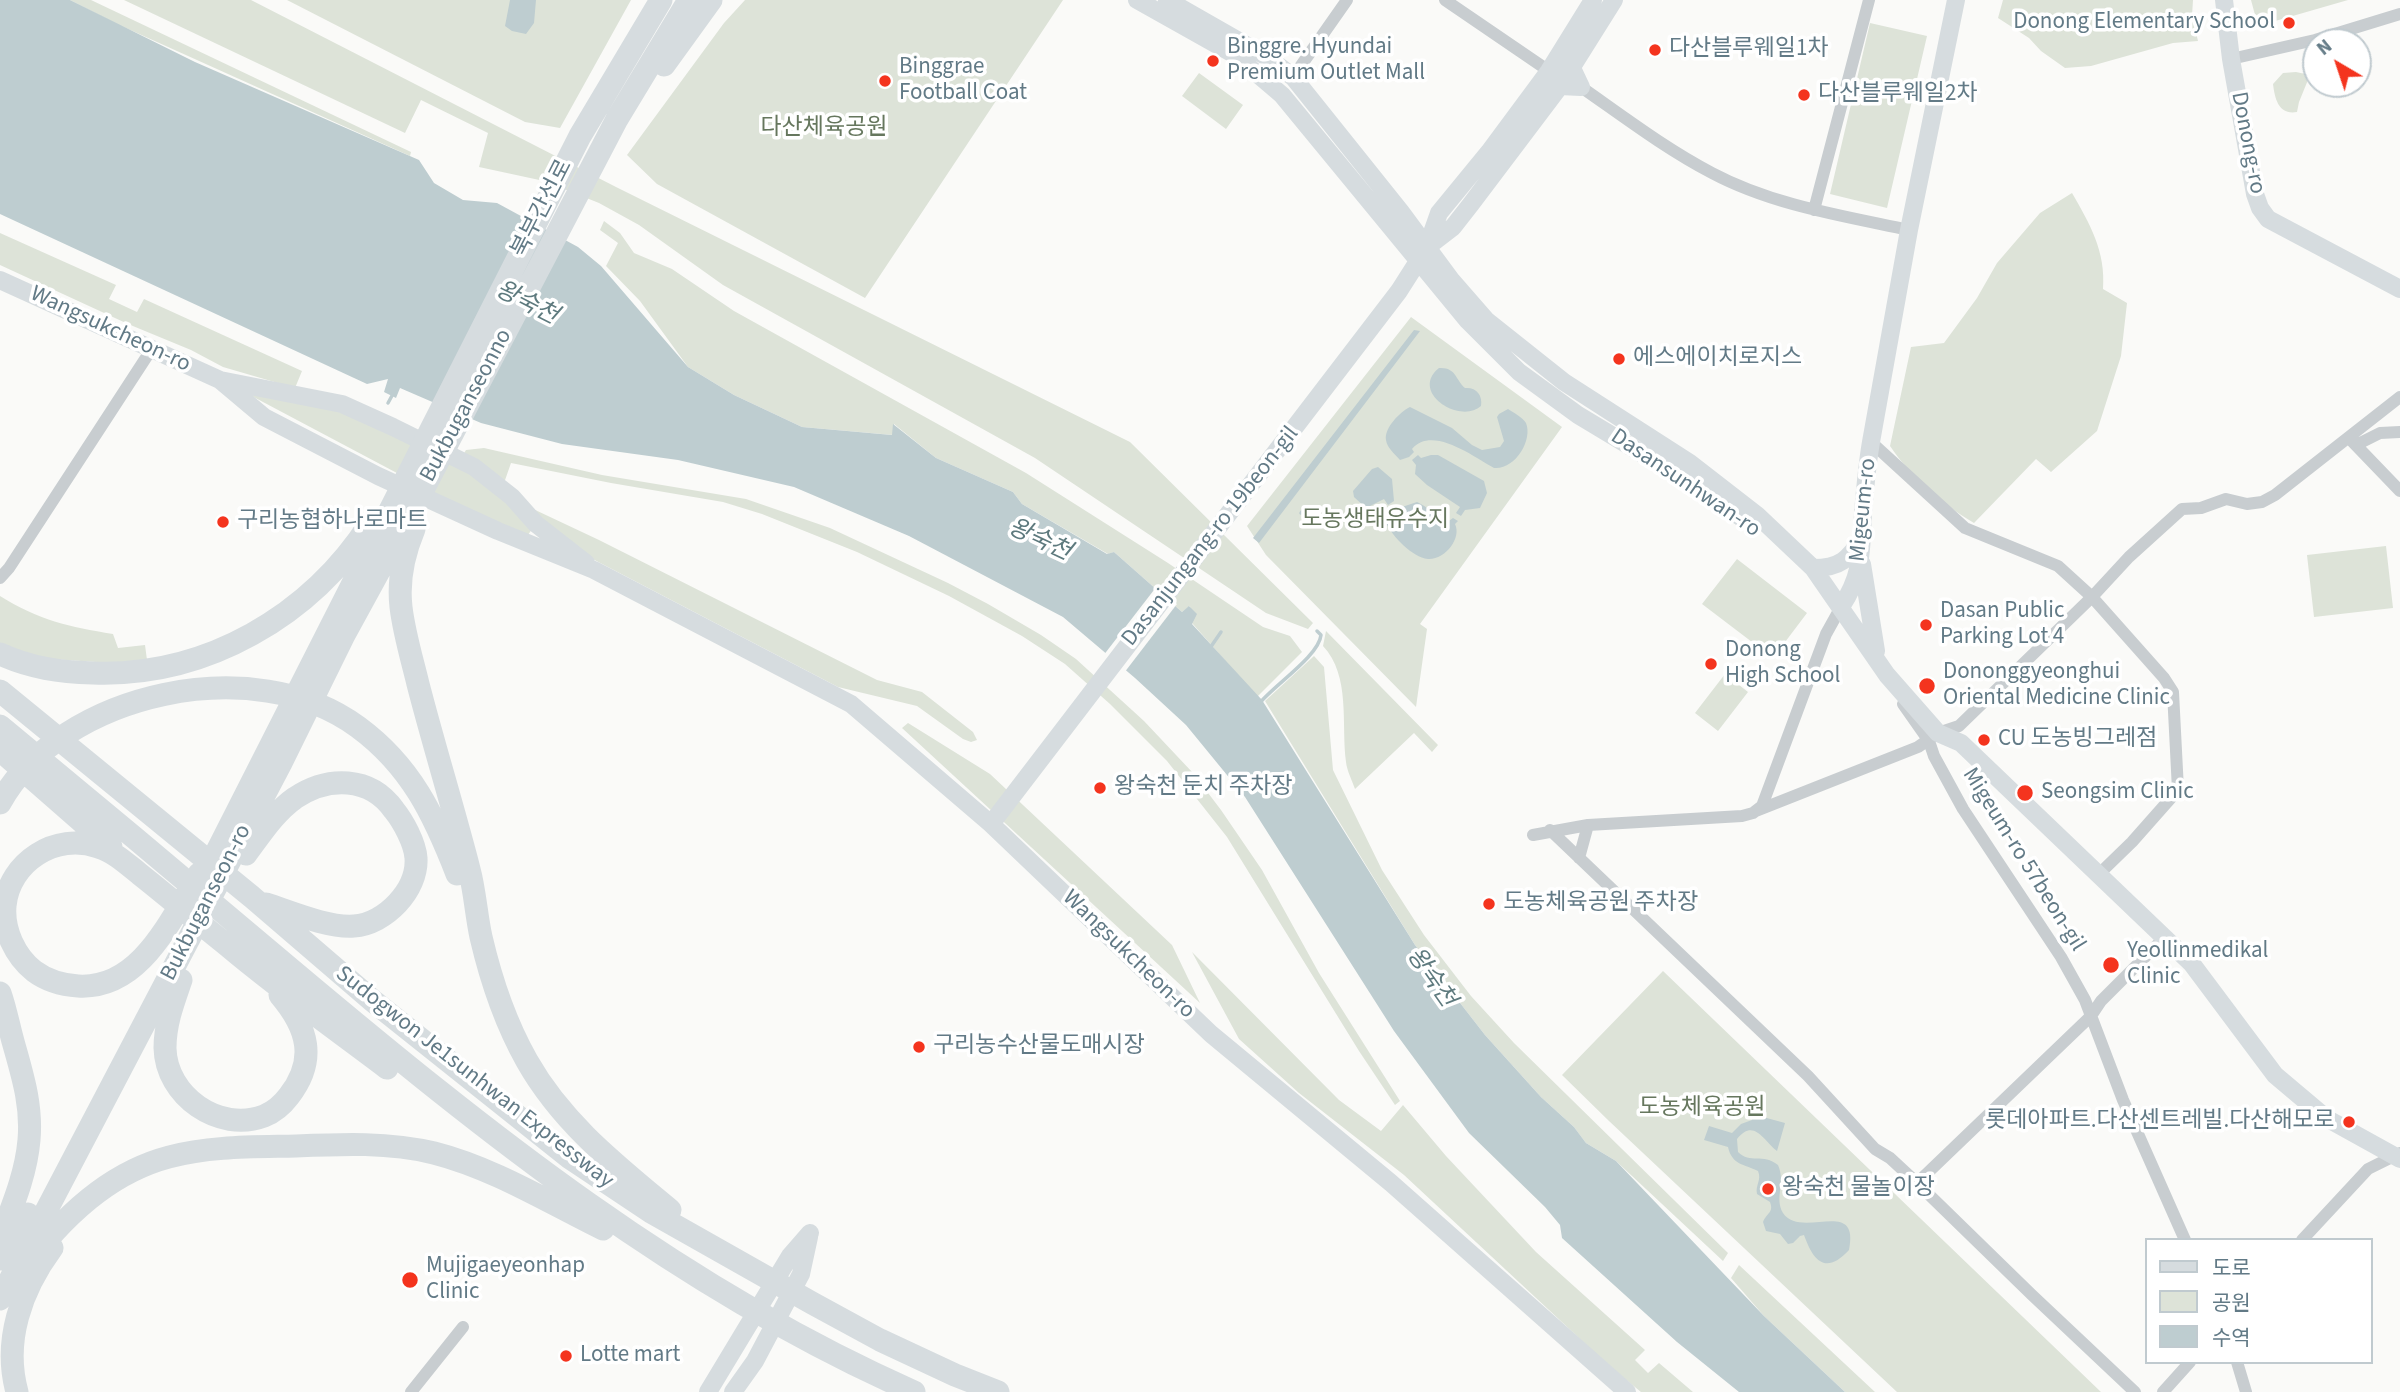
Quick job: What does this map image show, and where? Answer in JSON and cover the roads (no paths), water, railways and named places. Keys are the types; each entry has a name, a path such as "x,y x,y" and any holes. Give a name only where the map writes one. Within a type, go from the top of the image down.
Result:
{"highway":[{"path":"595,108 613,51 643,0"},
{"name":"북부간선로","path":"425,465 595,108 661,0"},
{"path":"620,113 689,0"},
{"path":"620,113 645,91 711,0"},
{"name":"Bukbuganseonno","path":"405,503 620,113"},
{"path":"0,654 18,662 68,673 108,674 139,673 202,658 259,631 320,585 366,530 405,503"},
{"path":"405,503 400,606 431,738 470,873 481,936"},
{"name":"Bukbuganseon-ro","path":"0,1300 281,763 405,503"},
{"name":"Bukbuganseon-ro","path":"0,1259 23,1223 232,820 405,503"},
{"path":"0,803 19,776 52,744 78,725 127,704 179,692 246,689 274,692 336,712 377,741 392,756 433,814 481,936 508,1023 553,1102 587,1140 718,1250"},
{"name":"Sudogwon Je1sunhwan Expressway","path":"0,691 177,835 373,1001 570,1158 641,1206 812,1303 880,1340 998,1392"},
{"path":"0,726 16,755 42,773 152,884"},
{"path":"76,1152 142,1051 181,980 246,854 281,763"},
{"name":"Sudogwon Je1sunhwan Expressway","path":"42,773 163,862 414,1071 594,1209 696,1276 795,1334 914,1392"},
{"path":"246,854 275,816 296,798 321,786 342,781 362,785 379,794 391,805 404,823 416,857 411,884 398,904 379,918 354,926 330,923 254,899"},
{"path":"232,820 152,948 127,971 110,982 90,986 72,985 47,978 27,966 10,939 5,912 10,883 30,859 49,848 75,843 97,846 113,854 152,884 227,946 262,975 406,1082 536,1167"},
{"path":"181,980 166,1029 168,1068 179,1087 194,1103 211,1114 241,1121 268,1115 278,1108 292,1092 305,1069 306,1041 301,1026 292,1009 262,975"},
{"path":"0,993 25,1080 29,1110 29,1141 20,1186 2,1230"},
{"path":"0,1020 14,1045"},
{"path":"0,1300 47,1239 68,1217 97,1193 135,1170 169,1157 203,1151 302,1145 397,1145 436,1154 503,1178 696,1276"},
{"path":"17,1392 11,1353 16,1317 49,1251 97,1193"}],"street":[{"name":"Dasansunhwan-ro","path":"1137,0 1212,41 1257,72 1300,115 1423,254 1499,332 1564,382 1700,471 1757,515 1813,568 1841,607"},
{"name":"Dasansunhwan-ro","path":"1167,0 1267,57 1293,77 1423,254 1475,330 1519,372 1578,415 1741,517 1841,607"},
{"path":"1293,77 1347,0"},
{"path":"1446,0 1554,78 1581,87 1665,145 1713,174 1814,209 1909,230"},
{"name":"Dasanjungang-ro 19beon-gil","path":"994,819 1366,336 1423,254 1453,227 1554,78 1593,0"},
{"name":"Dasanjungang-ro 19beon-gil","path":"1554,78 1572,68 1614,0"},
{"path":"1814,209 1869,0"},
{"name":"Migeum-ro","path":"1841,607 1851,592 1861,561 1866,475 1871,442 1909,230 1956,0"},
{"name":"Donong-ro","path":"2224,0 2231,59 2255,194 2260,208 2268,219 2400,289"},
{"path":"2231,59 2315,40 2400,14"},
{"path":"1572,68 1581,87"},
{"name":"Wangsukcheon-ro","path":"0,280 220,380 342,404 474,467 512,496 536,524 594,570"},
{"path":"0,578 64,487 152,350"},
{"name":"Wangsukcheon-ro","path":"220,380 264,417 379,476 498,531 594,570 851,705 994,819 1211,1034 1391,1183 1627,1392"},
{"path":"1533,835 1588,825 1742,816 1918,747 1959,726 2092,597 2129,557 2182,509 2201,508 2226,499 2247,504 2262,502 2353,441 2400,397"},
{"path":"2353,441 2380,433 2400,432"},
{"path":"2353,441 2400,491"},
{"path":"1871,442 1965,528 2058,566 2092,597 2164,678 2173,692 2178,790 2132,842 2098,874"},
{"path":"1813,568 1825,568 1848,559 1863,538"},
{"path":"1861,561 1871,633 1883,669"},
{"path":"1756,811 1762,806 1826,634 1841,607 1934,737 1961,743 2165,937 2192,964 2274,1075 2326,1118 2398,1157"},
{"name":"Migeum-ro 57beon-gil","path":"1934,737 1934,756 1963,809 2061,957 2091,1016 2123,1100 2184,1238"},
{"path":"1579,858 1588,825"},
{"path":"1550,830 1808,1076 1875,1149 1890,1158 1917,1183 2135,1392"},
{"path":"1917,1183 2091,1016 2101,1001 2165,937"},
{"path":"2304,1238 2368,1169 2398,1157"},
{"path":"708,1392 790,1256 810,1233 801,1274 755,1361 733,1392"},
{"path":"411,1392 463,1327"},
{"path":"2163,1392 2188,1364"},
{"path":"2238,1364 2246,1392"}],"water":[{"name":"왕숙천","path":"0,0 70,0 195,62 419,160 434,183 463,200 497,203 578,247 601,266 688,367 734,395 802,427 892,435 893,424 936,458 1013,492 1022,504 1107,554 1114,552 1182,612 1189,606 1197,614 1192,624 1262,700 1415,945 1485,1035 1541,1097 1574,1127 1586,1143 1616,1161 1764,1316 1845,1392 1739,1392 1677,1342 1562,1238 1560,1225 1469,1133 1394,1031 1245,797 1186,725 1063,617 909,536 794,487 678,460 562,444 481,423 400,388 396,398 384,392 388,379 367,384 0,214"},
{"path":"510,0 536,0 534,23 526,34 512,31 505,26"},
{"path":"1414,330 1420,331 1259,543 1253,538"},
{"path":"1439,368 1449,369 1465,388 1478,392 1481,406 1472,411 1461,411 1441,403 1430,387 1431,377"},
{"path":"1410,407 1452,428 1482,450 1500,447 1504,441 1497,417 1508,409 1526,423 1527,437 1515,459 1502,467 1494,468 1453,445 1430,440 1420,442 1412,449 1414,452 1409,457 1400,460 1388,446 1386,435 1394,421"},
{"path":"1418,455 1421,458 1438,455 1484,481 1487,493 1480,508 1465,510 1461,516 1456,513 1460,507 1415,474 1416,465 1412,460"},
{"path":"1378,467 1392,479 1394,501 1388,505 1384,499 1366,508 1354,497 1353,491 1372,469"},
{"path":"1417,502 1429,510 1440,524 1443,525 1453,518 1458,521 1455,524 1457,530 1454,541 1440,556 1428,559 1410,550 1398,540 1386,523 1393,513 1391,509 1397,505 1399,508"},
{"name":"왕숙천 물놀이장","path":"1752,1114 1785,1123 1777,1151 1758,1133 1748,1130 1737,1139 1738,1152 1743,1156 1772,1161 1778,1165 1781,1207 1791,1220 1802,1223 1838,1222 1846,1225 1850,1234 1849,1250 1841,1258 1833,1262 1821,1262 1811,1252 1804,1235 1788,1244 1780,1234 1766,1231 1763,1222 1771,1211 1771,1206 1770,1202 1757,1194 1758,1171 1736,1161 1728,1147 1704,1140 1709,1126 1732,1133 1741,1124 1752,1120"}],"waterway":[{"path":"388,403 394,392"},
{"path":"1301,513 1304,509"},
{"path":"1259,704 1312,652 1321,635 1317,631"},
{"path":"1210,648 1221,632"}],"place":[{"name":"Donong Elementary School","path":"2289,23"},
{"name":"다산블루웨일1차","path":"1655,50"},
{"name":"Binggre. Hyundai Premium Outlet Mall","path":"1213,61"},
{"name":"Binggrae Football Coat","path":"885,81"},
{"name":"다산블루웨일2차","path":"1804,95"},
{"name":"에스에이치로지스","path":"1619,359"},
{"name":"구리농협하나로마트","path":"223,522"},
{"name":"Dasan Public Parking Lot 4","path":"1926,625"},
{"name":"Donong High School","path":"1711,664"},
{"name":"Dononggyeonghui Oriental Medicine Clinic","path":"1927,686"},
{"name":"CU 도농빙그레점","path":"1984,740"},
{"name":"왕숙천 둔치 주차장","path":"1100,788"},
{"name":"Seongsim Clinic","path":"2025,793"},
{"name":"도농체육공원 주차장","path":"1489,904"},
{"name":"Yeollinmedikal Clinic","path":"2111,965"},
{"name":"구리농수산물도매시장","path":"919,1047"},
{"name":"롯데아파트.다산센트레빌.다산해모로","path":"2349,1122"},
{"name":"왕숙천 물놀이장","path":"1768,1189"},
{"name":"Mujigaeyeonhap Clinic","path":"410,1280"},
{"name":"Lotte mart","path":"566,1356"}],"park label":[{"name":"다산체육공원","path":"824,129"},
{"name":"도농생태유수지","path":"1375,521"},
{"name":"도농체육공원","path":"1702,1109"}]}
